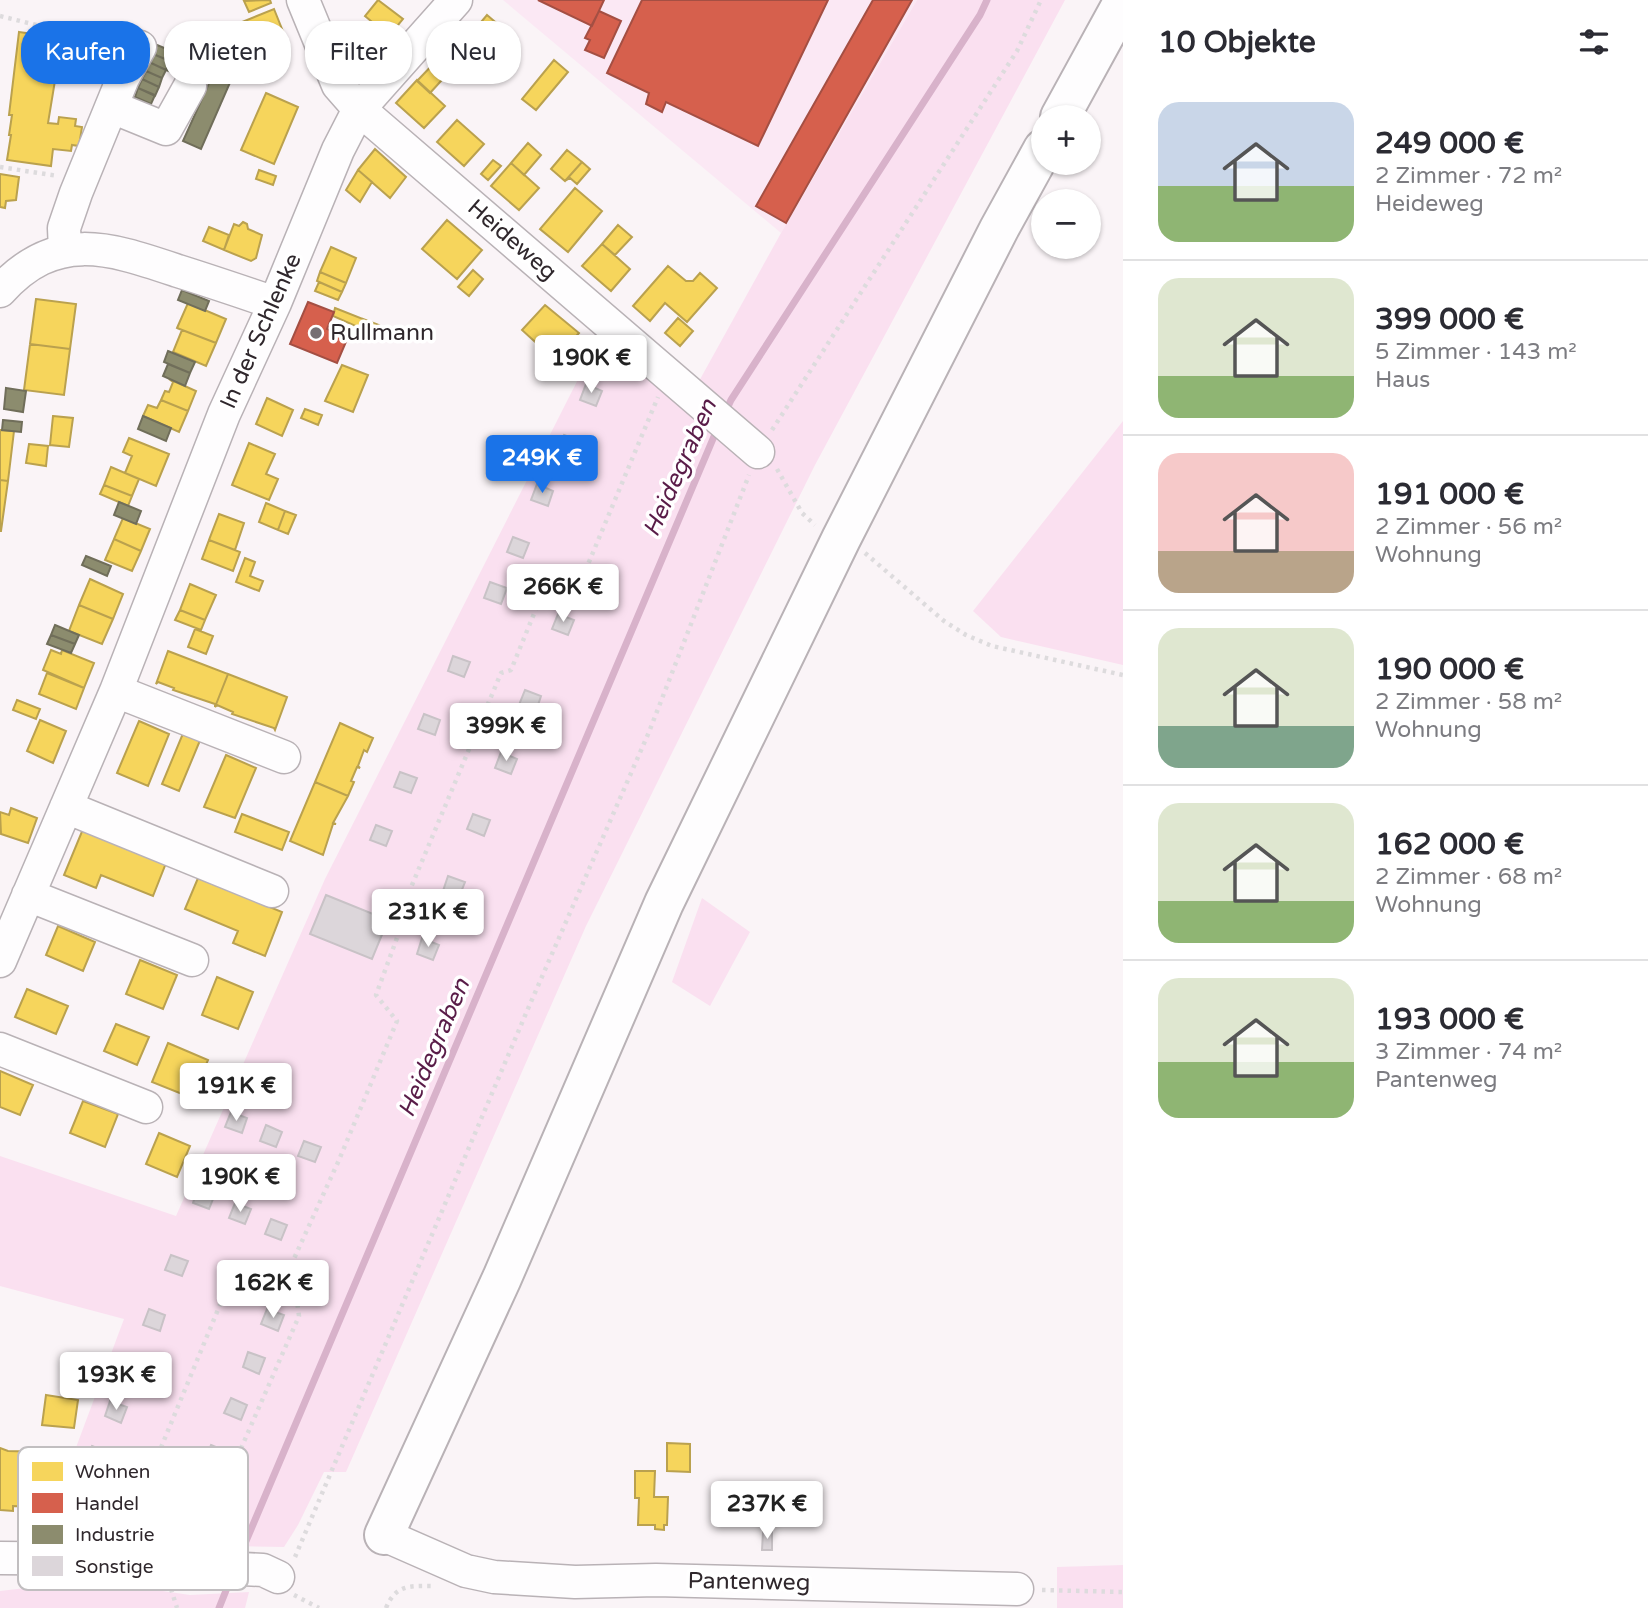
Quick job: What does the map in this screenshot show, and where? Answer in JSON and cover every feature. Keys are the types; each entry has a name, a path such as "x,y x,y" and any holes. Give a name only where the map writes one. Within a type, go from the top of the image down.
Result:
{"main road":[{"path":"1067,105 1123,2"},
{"path":"384,1535 502,1278 664,903 841,539 1031,171"}],"street":[{"name":"Heideweg","path":"303,0 338,85 359,109 758,452"},
{"name":"In der Schlenke","path":"3,945 28,895 116,691 224,414 275,303 338,150 359,109 456,0"},
{"path":"65,251 64,228 122,84"},
{"path":"117,93 166,129 190,86"},
{"path":"4,276 65,251 107,249 275,303"},
{"path":"116,691 284,757"},
{"path":"66,807 272,891"},
{"path":"28,895 192,960"},
{"path":"0,1049 146,1107"},
{"name":"Pantenweg","path":"384,1535 466,1572 494,1577 575,1582 656,1580 1017,1589"},
{"path":"0,1558 18,1558"},
{"path":"248,1571 266,1573"}],"path":[{"path":"266,1573 293,1562 527,1011 649,732 758,452 1017,51 1041,0"},
{"path":"0,16 89,38 102,70 117,93"},
{"path":"0,167 57,175 76,193"},
{"path":"161,1447 229,1283 276,1298 397,1021 376,995 401,927 399,916 501,673 511,670 538,604 571,605 668,374"},
{"path":"758,452 774,464 802,513 816,526 869,556 944,621 966,635 992,646 1123,676"},
{"path":"242,1447 299,1316 292,1264"},
{"path":"1017,1589 1123,1592"}],"shaded area":[{"path":"503,0 917,0 781,233"},
{"path":"917,0 1065,0 815,465 586,926 346,1472 324,1472 284,1547 248,1546 248,1447 76,1447 124,1319 0,1286 0,1156 176,1216 325,879 603,330 688,401 781,233"},
{"path":"1123,421 1123,665 1001,637 973,611"},
{"path":"702,898 750,932 710,1006 672,982"},
{"path":"1123,1565 1123,1608 1057,1608 1057,1567"},
{"path":"156,1590 190,1595 249,1592 245,1608 0,1608 0,1591"}],"building: Wohnen":[{"path":"270,0 271,3 249,12 244,1"},
{"path":"378,0 403,19 371,21 365,16"},
{"path":"274,9 279,21 244,21"},
{"path":"487,15 494,21 482,21"},
{"path":"19,32 21,84 54,84 48,123 58,124 59,117 76,119 75,126 82,127 79,146 72,145 71,151 53,149 51,166 7,160 12,115 9,115"},
{"path":"554,60 568,72 536,110 522,99"},
{"path":"426,72 426,84 438,84 430,93 417,81"},
{"path":"417,80 445,106 424,128 396,103"},
{"path":"266,93 298,107 274,164 241,150"},
{"path":"457,120 484,144 464,166 437,142"},
{"path":"528,143 541,155 524,175 511,163"},
{"path":"375,149 406,177 390,198 358,170"},
{"path":"567,150 582,162 565,181 551,169"},
{"path":"493,160 501,166 488,180 481,174"},
{"path":"582,162 590,169 577,184 570,178 565,181"},
{"path":"511,163 539,188 519,210 491,186"},
{"path":"259,170 276,176 273,185 256,179"},
{"path":"358,170 372,182 360,202 346,190"},
{"path":"0,174 19,177 16,200 6,201 5,208 0,207"},
{"path":"575,188 602,211 568,252 540,229"},
{"path":"447,220 482,250 457,279 422,249"},
{"path":"243,222 248,229 262,235 256,258 251,261 224,250 234,224 239,226"},
{"path":"618,225 632,237 615,255 602,244"},
{"path":"209,227 229,235 224,250 203,241"},
{"path":"602,244 630,269 611,291 582,266"},
{"path":"331,247 356,258 346,283 320,272"},
{"path":"668,266 686,281 693,281 700,273 717,288 687,322 665,303 650,321 633,306"},
{"path":"473,270 483,279 469,296 458,287"},
{"path":"320,272 346,283 342,292 317,281"},
{"path":"319,282 342,292 338,300 315,291"},
{"path":"36,299 76,304 70,349 30,344"},
{"path":"188,303 226,319 216,343 177,328"},
{"path":"545,305 579,333 555,360 522,330"},
{"path":"335,308 363,319 360,328 333,316"},
{"path":"678,318 693,331 680,346 665,333"},
{"path":"363,319 379,325 376,334 360,328"},
{"path":"177,328 216,343 206,366 173,352 182,330"},
{"path":"30,344 70,349 64,395 24,390"},
{"path":"342,365 368,375 353,412 325,401"},
{"path":"169,379 196,391 188,411 161,400 165,391 169,392 173,382"},
{"path":"267,398 293,410 282,436 256,424"},
{"path":"161,400 188,411 179,432 143,416 148,405 157,408"},
{"path":"305,409 322,415 318,425 301,418"},
{"path":"53,416 73,418 69,447 50,445"},
{"path":"0,430 14,431 8,481 0,480"},
{"path":"129,438 169,454 156,486 125,473 132,456 123,452"},
{"path":"249,443 275,454 266,474 278,479 269,500 232,485"},
{"path":"29,444 48,446 46,466 26,463"},
{"path":"111,467 139,479 132,496 104,485"},
{"path":"0,480 8,481 1,531 0,531"},
{"path":"104,485 132,496 128,506 100,494"},
{"path":"266,503 285,511 278,530 259,522"},
{"path":"285,511 296,515 288,534 278,530"},
{"path":"219,514 244,523 235,550 209,540"},
{"path":"123,518 150,529 141,551 114,539"},
{"path":"114,539 141,551 132,571 105,560"},
{"path":"209,540 240,552 233,571 202,559"},
{"path":"245,558 255,562 250,576 263,581 259,591 236,582"},
{"path":"90,579 123,594 113,619 79,605"},
{"path":"190,584 216,595 205,620 180,610"},
{"path":"79,605 113,619 102,644 69,631"},
{"path":"180,610 205,620 201,630 175,620"},
{"path":"195,629 213,636 206,654 188,647"},
{"path":"51,650 61,654 62,650 94,663 84,688 43,670"},
{"path":"168,651 228,674 215,707 215,704 173,690 174,688 158,682 156,684"},
{"path":"47,673 84,688 76,709 39,694"},
{"path":"228,674 287,697 275,730 232,714 233,712 217,705 215,707"},
{"path":"17,700 40,709 36,719 13,710"},
{"path":"40,720 66,731 53,763 27,751"},
{"path":"139,721 169,734 148,786 117,773"},
{"path":"340,723 373,738 367,752 364,750 358,766 360,768 357,767 351,781 354,782 348,796 315,782"},
{"path":"184,731 201,738 179,791 162,784"},
{"path":"226,755 256,768 235,818 204,807"},
{"path":"315,782 348,796 333,823 336,824 333,824 323,855 290,841"},
{"path":"11,808 37,818 28,843 1,834 0,812 9,815"},
{"path":"242,814 289,832 282,850 235,832"},
{"path":"83,829 166,863 153,896 101,875 96,888 64,875"},
{"path":"198,878 282,912 265,956 233,943 238,931 185,909"},
{"path":"58,926 95,942 83,971 46,955"},
{"path":"140,960 177,975 163,1009 126,994"},
{"path":"217,977 253,992 238,1029 202,1015"},
{"path":"27,989 68,1006 56,1034 15,1017"},
{"path":"116,1024 149,1037 137,1065 104,1051"},
{"path":"168,1043 208,1060 192,1098 152,1082"},
{"path":"0,1071 33,1085 20,1115 0,1107"},
{"path":"83,1101 118,1114 105,1147 70,1133"},
{"path":"159,1133 190,1146 177,1177 146,1164"},
{"path":"46,1395 78,1400 74,1428 42,1425"},
{"path":"667,1443 690,1444 690,1472 667,1471"},
{"path":"0,1448 18,1451 18,1506 13,1506 13,1511 0,1510"},
{"path":"635,1471 655,1471 654,1497 668,1497 667,1525 664,1525 664,1530 655,1529 655,1525 638,1525 639,1498 635,1498"}],"building: Handel":[{"path":"538,0 604,0 592,26"},
{"path":"642,0 828,0 758,146 666,102 662,112 646,104 649,93 607,73"},
{"path":"873,0 912,0 786,223 756,206"},
{"path":"599,11 621,21 604,58 585,50 590,40 585,38"},
{"name":"Rullmann","path":"308,302 334,312 327,329 348,337 337,363 290,344"}],"building: Industrie":[{"path":"157,45 164,48 164,59 153,54"},
{"path":"153,54 164,59 164,69 150,62"},
{"path":"150,62 164,69 162,78 150,73"},
{"path":"150,73 162,78 159,87 150,83"},
{"path":"150,83 159,87 155,96 138,88 140,84"},
{"path":"209,84 229,84 201,149 183,141"},
{"path":"138,88 155,95 151,104 135,97"},
{"path":"182,290 209,301 205,311 178,300"},
{"path":"168,351 195,362 190,373 164,362"},
{"path":"168,364 190,373 185,386 163,376"},
{"path":"6,388 26,391 23,412 4,409"},
{"path":"143,416 171,428 166,441 138,429"},
{"path":"3,420 22,422 21,432 2,430"},
{"path":"119,502 141,511 136,524 114,515"},
{"path":"86,556 111,566 107,576 82,565"},
{"path":"55,625 79,635 75,644 51,635"},
{"path":"51,635 75,644 71,653 47,644"}],"building: Sonstige":[{"path":"586,384 602,391 596,406 580,400"},
{"path":"564,435 580,441 574,457 558,450"},
{"path":"537,484 553,491 548,506 531,500"},
{"path":"513,537 529,543 523,558 507,552"},
{"path":"490,582 507,588 501,604 484,598"},
{"path":"558,614 574,620 568,635 552,629"},
{"path":"453,656 470,662 464,677 448,671"},
{"path":"525,690 541,696 536,711 519,705"},
{"path":"424,714 440,720 435,735 418,729"},
{"path":"501,752 517,759 511,774 495,768"},
{"path":"400,772 417,778 411,793 394,787"},
{"path":"473,814 490,820 484,836 467,829"},
{"path":"376,825 392,831 386,846 370,840"},
{"path":"448,876 465,882 459,897 443,891"},
{"path":"326,895 388,920 372,959 310,934"},
{"path":"422,938 439,945 433,960 417,954"},
{"path":"231,1112 247,1118 242,1133 225,1127"},
{"path":"266,1125 282,1132 276,1147 260,1141"},
{"path":"304,1141 321,1147 315,1162 298,1156"},
{"path":"198,1187 215,1194 209,1209 193,1203"},
{"path":"235,1203 251,1209 245,1224 229,1218"},
{"path":"271,1219 287,1225 281,1240 265,1234"},
{"path":"171,1255 188,1261 182,1276 165,1270"},
{"path":"149,1309 165,1315 160,1331 143,1325"},
{"path":"267,1309 284,1315 278,1331 261,1324"},
{"path":"248,1352 265,1358 259,1374 243,1367"},
{"path":"129,1356 146,1362 140,1377 123,1371"},
{"path":"231,1398 247,1405 241,1420 224,1413"},
{"path":"110,1401 127,1407 121,1423 105,1416"},
{"path":"763,1532 772,1532 772,1550 762,1550"}],"waterway":[{"name":"Heidegraben","path":"725,413 980,15 987,0"},
{"name":"Heidegraben","path":"248,1536 718,427"},
{"name":"Heidegraben","path":"219,1608 226,1590"}],"place":[{"name":"Rullmann","path":"316,333"}]}
